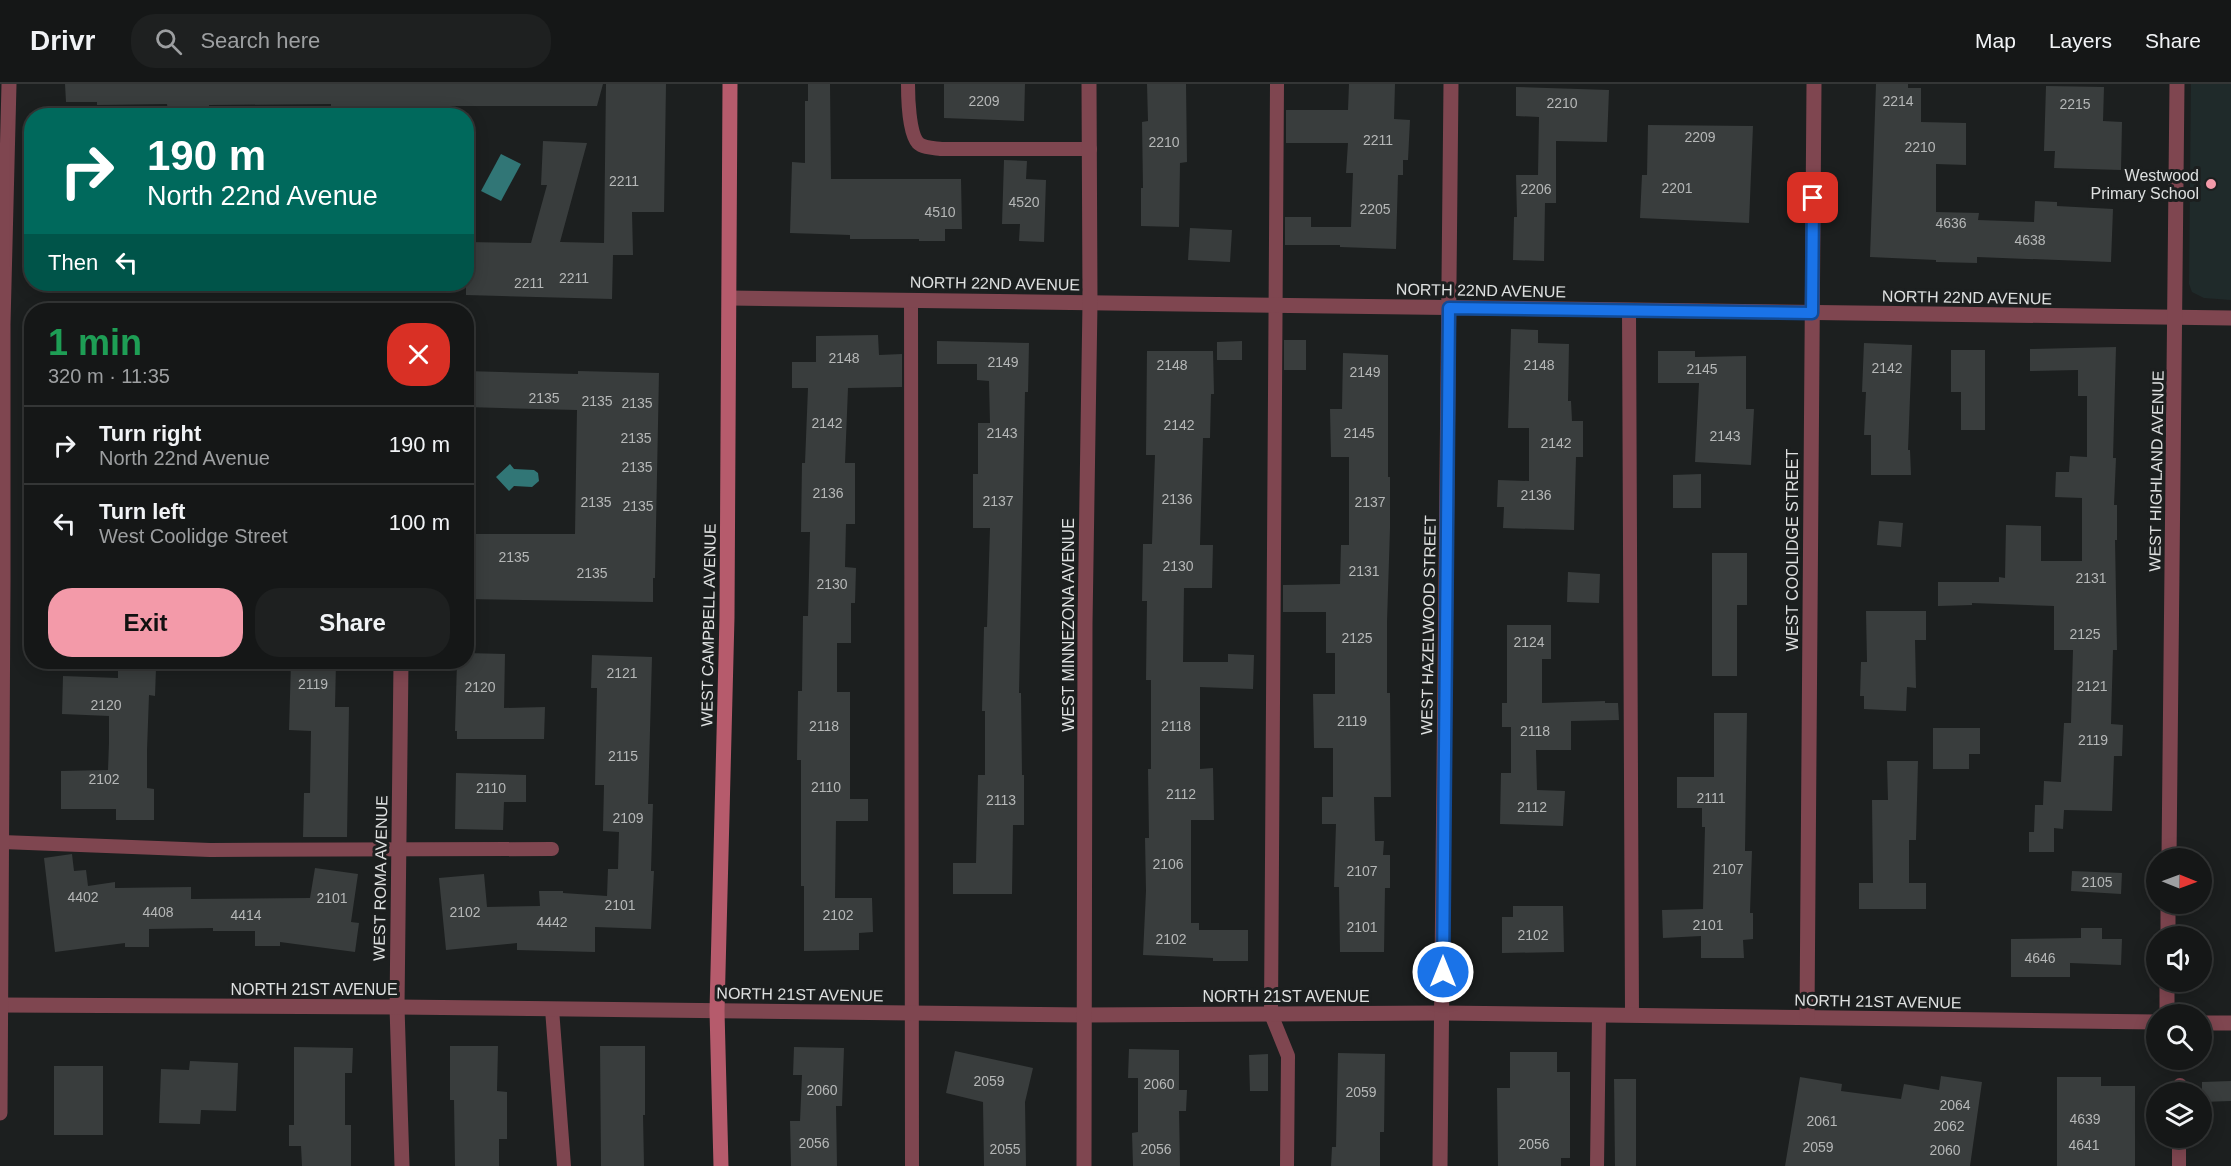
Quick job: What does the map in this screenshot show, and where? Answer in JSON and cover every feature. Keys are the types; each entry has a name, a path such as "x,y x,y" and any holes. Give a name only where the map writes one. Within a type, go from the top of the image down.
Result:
{"street":[{"path":"0,1113 3,324 9,84"},
{"name":"WEST CAMPBELL AVENUE","path":"721,1166 717,1011 727,617 730,84"},
{"name":"WEST MINNEZONA AVENUE","path":"1084,1166 1085,624 1090,303 1089,84"},
{"name":"WEST HAZELWOOD STREET","path":"1440,1166 1451,84"},
{"name":"WEST COOLIDGE STREET","path":"1807,1017 1814,84"},
{"name":"WEST HIGHLAND AVENUE","path":"2169,848 2177,84"},
{"name":"NORTH 22ND AVENUE","path":"730,298 2231,318"},
{"name":"WEST ROMA AVENUE","path":"401,669 397,1007 402,1166"},
{"name":"NORTH 21ST AVENUE","path":"0,1005 1085,1015 1443,1013 2146,1022"},
{"path":"2212,1023 2231,1023"}],"lane":[{"path":"908,84 912,126 920,145 941,149 1090,149"},
{"path":"1277,84 1271,1014 1288,1056 1287,1166"},
{"path":"911,300 912,1166"},
{"path":"1629,310 1632,1015"},
{"path":"2,842 210,850 552,849"},
{"path":"552,1009 564,1166"},
{"path":"1597,1166 1599,1015"},
{"path":"2179,1166 2180,1148"}],"shaded area":[{"name":"Westwood Primary School","path":"2191,84 2231,84 2231,300 2204,298 2192,292 2189,284"}],"water":[{"path":"501,154 521,164 501,201 481,191"},
{"path":"510,464 514,469 534,470 538,473 539,481 532,487 514,486 509,491 496,477"}],"building":[{"path":"65,84 603,84 597,106 331,108 331,104 209,105 209,108 168,108 167,104 97,105 97,102 66,102"},
{"path":"606,84 666,84 664,212 632,212 633,255 613,255 612,299 466,295 466,291 474,291 474,242 531,243 547,185 541,185 543,141 587,143 560,242 604,243"},
{"path":"808,84 830,84 831,179 961,179 962,229 945,229 945,241 850,239 850,235 790,233 792,162 805,163 805,101 808,101"},
{"path":"944,84 1025,84 1024,121 944,118"},
{"path":"1147,84 1186,84 1187,162 1180,163 1179,227 1141,226 1142,122 1148,121"},
{"path":"1349,84 1395,84 1394,119 1410,120 1408,160 1403,160 1403,175 1398,175 1396,249 1340,247 1340,245 1285,245 1285,217 1311,217 1311,227 1351,227 1353,173 1346,173 1348,143 1286,143 1286,110 1348,110"},
{"path":"1876,84 1908,84 1908,88 1921,88 1921,122 1966,123 1966,165 1936,164 1936,212 1979,213 1978,220 2034,222 2035,201 2057,202 2057,206 2113,209 2111,262 1977,257 1977,263 1870,257"},
{"path":"2046,86 2104,87 2103,121 2122,122 2121,170 2054,168 2055,151 2044,151"},
{"path":"1516,87 1609,90 1607,142 1556,141 1556,203 1545,203 1544,261 1513,260 1514,217 1517,217 1516,175 1538,175 1539,117 1516,116"},
{"path":"1648,125 1753,126 1749,223 1640,218 1642,175 1647,175"},
{"path":"1004,160 1027,161 1026,179 1046,180 1044,242 1019,241 1020,224 1002,224"},
{"path":"1190,228 1232,230 1230,262 1188,260"},
{"path":"1511,329 1538,330 1538,343 1569,344 1568,401 1571,401 1572,421 1583,421 1583,457 1576,457 1574,530 1503,528 1504,507 1497,507 1498,480 1529,481 1529,428 1508,428"},
{"path":"878,335 879,355 902,354 902,387 848,388 845,463 855,463 855,524 846,524 845,567 856,568 855,603 851,603 851,643 837,643 837,692 850,692 850,799 868,799 868,821 836,821 835,898 872,898 873,932 859,933 859,950 804,951 804,886 801,886 801,760 797,760 798,691 802,691 803,616 808,616 810,532 801,532 802,463 805,463 808,388 792,388 792,362 816,362 816,336"},
{"path":"1284,340 1306,340 1306,370 1284,370"},
{"path":"937,341 1029,343 1028,392 1025,392 1019,693 1021,693 1024,825 1013,825 1012,894 953,894 953,863 976,863 978,775 985,775 985,711 982,711 990,528 973,528 973,474 978,474 978,423 990,423 989,381 977,380 977,364 937,364"},
{"path":"1242,341 1242,360 1217,360 1217,342"},
{"path":"1864,343 1912,345 1908,450 1910,450 1911,475 1871,475 1871,435 1864,435 1866,392 1862,392"},
{"path":"2116,347 2113,458 2116,458 2114,505 2117,505 2117,540 2115,540 2117,650 2113,650 2111,724 2123,725 2122,756 2114,756 2112,811 2064,810 2063,829 2054,828 2054,852 2029,852 2029,832 2034,832 2035,805 2043,805 2044,781 2061,782 2064,723 2071,723 2073,650 2054,650 2054,606 1972,603 1972,605 1938,606 1938,582 1999,582 1999,577 2005,578 2006,525 2041,526 2041,561 2082,561 2082,498 2055,497 2056,472 2069,472 2070,456 2087,457 2087,396 2078,396 2078,370 2030,371 2030,349"},
{"path":"1951,350 1985,350 1985,430 1961,430 1961,392 1951,392"},
{"path":"1147,351 1213,351 1214,394 1211,394 1210,438 1203,438 1200,545 1213,545 1212,588 1184,588 1183,662 1228,662 1228,654 1254,655 1253,689 1200,687 1200,769 1213,768 1214,820 1191,820 1191,923 1199,923 1199,930 1248,930 1248,961 1213,961 1213,958 1143,955 1146,891 1145,838 1149,838 1148,769 1151,769 1151,680 1146,680 1147,601 1142,601 1143,544 1152,544 1155,455 1146,455"},
{"path":"1658,351 1695,351 1695,357 1746,356 1746,409 1754,409 1751,465 1695,462 1699,383 1658,383"},
{"path":"1343,353 1388,355 1390,528 1387,693 1390,693 1391,797 1374,797 1375,841 1384,841 1383,855 1390,855 1390,888 1385,888 1384,952 1340,952 1339,887 1334,887 1336,824 1322,824 1322,797 1333,797 1333,748 1314,748 1313,694 1335,694 1335,653 1326,653 1326,612 1283,612 1283,585 1340,584 1341,545 1349,545 1349,457 1331,457 1330,409 1342,409"},
{"path":"474,371 659,373 653,602 474,599 474,534 575,534 577,410 474,407"},
{"path":"1701,474 1701,508 1673,508 1673,475"},
{"path":"1879,521 1903,523 1901,547 1877,545"},
{"path":"1712,553 1747,553 1747,605 1737,605 1737,676 1712,676"},
{"path":"1568,572 1600,574 1599,603 1567,602"},
{"path":"1866,611 1926,611 1926,640 1915,640 1916,688 1907,687 1906,711 1864,709 1864,696 1860,696 1861,662 1867,662"},
{"path":"1507,625 1551,625 1551,659 1542,659 1542,703 1605,701 1605,703 1618,703 1619,720 1571,721 1571,750 1536,750 1537,790 1565,791 1563,826 1500,824 1501,773 1511,773 1511,727 1502,727 1502,703 1507,703"},
{"path":"474,653 505,654 504,708 545,707 544,739 457,739 457,731 455,731 457,669 474,669"},
{"path":"592,655 652,657 648,804 653,804 651,871 654,871 651,929 595,927 595,952 517,950 517,943 446,950 439,878 484,874 487,907 540,906 539,891 607,896 608,869 618,869 619,832 603,831 604,785 595,785 597,688 591,688"},
{"path":"118,669 156,669 155,696 149,695 147,750 147,788 154,789 154,820 116,820 116,809 61,809 61,771 108,770 109,743 109,716 62,714 63,676 118,678"},
{"path":"291,669 336,669 335,707 349,707 347,837 303,837 304,793 310,793 311,731 289,730"},
{"path":"1714,713 1747,713 1745,851 1752,851 1750,913 1753,913 1753,939 1743,940 1744,958 1701,958 1701,936 1663,938 1662,910 1703,909 1705,827 1702,827 1702,808 1677,808 1677,777 1714,777"},
{"path":"1933,728 1980,728 1980,754 1969,754 1969,769 1933,769"},
{"path":"1887,761 1918,761 1916,840 1909,840 1909,883 1926,883 1926,909 1859,909 1859,883 1873,883 1872,800 1888,800"},
{"path":"456,773 526,775 526,802 504,802 503,830 455,829"},
{"path":"72,854 74,871 86,870 88,886 115,882 115,888 191,887 191,899 310,898 315,868 358,874 351,922 359,923 355,952 280,942 280,946 255,946 255,931 213,931 213,928 149,929 149,947 125,947 125,943 55,952 44,858"},
{"path":"2072,871 2122,873 2121,894 2071,891"},
{"path":"1513,906 1563,906 1564,952 1502,953 1502,917 1513,917"},
{"path":"2081,928 2102,928 2102,939 2122,939 2121,965 2070,963 2070,977 2011,977 2011,939 2081,938"},
{"path":"450,1046 498,1046 497,1091 507,1092 507,1139 499,1139 499,1166 455,1166 454,1100 450,1100"},
{"path":"600,1046 645,1046 644,1166 601,1166"},
{"path":"294,1047 353,1048 352,1073 345,1073 345,1125 351,1125 351,1166 302,1166 301,1146 289,1146 289,1125 294,1125"},
{"path":"794,1047 844,1048 842,1106 836,1106 837,1166 791,1166 790,1121 800,1121 802,1075 793,1075"},
{"path":"1129,1049 1179,1050 1179,1090 1187,1090 1186,1111 1179,1111 1180,1166 1133,1166 1132,1133 1138,1132 1138,1078 1128,1078"},
{"path":"955,1051 1033,1068 1025,1102 1026,1166 984,1166 983,1102 946,1093"},
{"path":"1510,1052 1557,1052 1557,1072 1570,1072 1570,1158 1561,1158 1561,1166 1498,1166 1497,1088 1510,1088"},
{"path":"1338,1053 1385,1054 1384,1132 1380,1132 1380,1166 1331,1166 1332,1147 1336,1147"},
{"path":"1268,1054 1268,1091 1250,1091 1249,1055"},
{"path":"190,1061 238,1063 236,1111 201,1110 200,1124 159,1123 161,1069 189,1070"},
{"path":"54,1066 103,1066 103,1135 54,1135"},
{"path":"1941,1076 1982,1082 1970,1166 1785,1166 1800,1077 1842,1084 1841,1091 1901,1099 1904,1084 1939,1090"},
{"path":"2057,1077 2101,1077 2101,1086 2135,1086 2135,1166 2057,1166"},
{"path":"1614,1079 1636,1079 1636,1166 1615,1166"},
{"path":"2231,1081 2231,1101 2212,1102 2212,1082 2202,1082"}],"place":[{"name":"Westwood Primary School","path":"2211,184"}],"route":[{"path":"1443,972 1449,308 1812,313 1813,198"}]}
